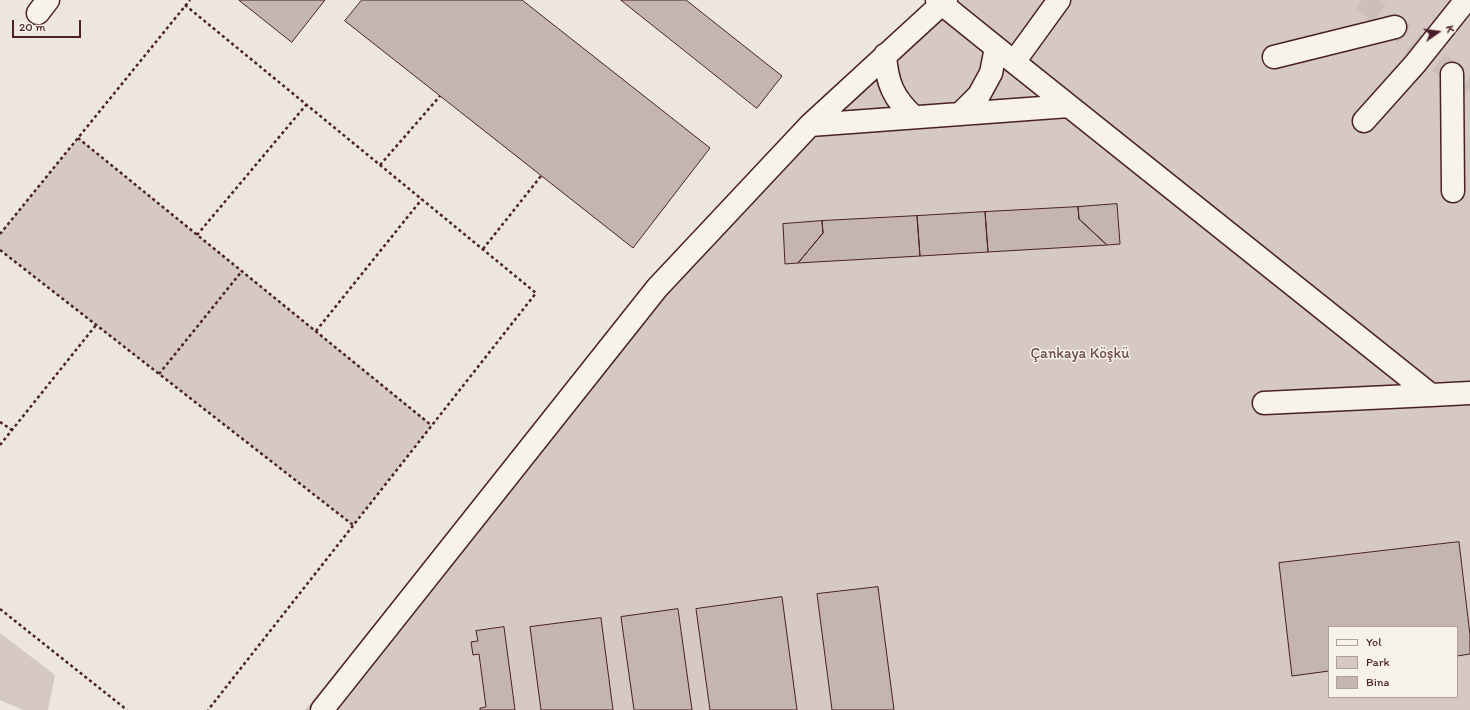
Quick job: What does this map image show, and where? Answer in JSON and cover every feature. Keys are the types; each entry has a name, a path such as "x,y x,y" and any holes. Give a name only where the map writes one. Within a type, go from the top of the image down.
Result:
{"lane":[{"path":"1014,62 1059,0"},
{"path":"1364,121 1415,64 1466,0"},
{"path":"322,710 657,288 810,125 885,56 941,1 996,48 1431,395"},
{"path":"1274,57 1395,27"},
{"path":"961,113 979,95 991,73 996,48"},
{"path":"885,56 886,73 892,90 901,105 914,117"},
{"path":"1452,74 1453,191"},
{"path":"810,125 1069,106"},
{"path":"1264,403 1470,393"}],"path":[{"path":"0,234 190,0"},
{"path":"185,5 536,293 208,710"},
{"path":"380,165 440,96"},
{"path":"197,235 307,105"},
{"path":"78,138 432,425"},
{"path":"482,249 541,176"},
{"path":"316,331 422,199"},
{"path":"0,250 353,526"},
{"path":"159,374 242,271"},
{"path":"0,445 96,325"},
{"path":"0,422 12,430"},
{"path":"0,609 127,710"}],"green space":[{"name":"Çankaya Köşkü","path":"931,0 1470,0 1470,710 305,710 651,284"},
{"path":"78,138 432,425 353,525 0,250 0,234"},
{"path":"0,633 55,675 48,710 23,710 0,700"}],"building":[{"path":"239,0 325,0 292,42"},
{"path":"362,0 522,0 710,148 633,248 345,21"},
{"path":"621,0 686,0 782,76 757,108"},
{"path":"1117,204 1120,244 1107,245 1079,219 1078,207"},
{"path":"1078,207 1079,219 1107,245 988,252 985,212"},
{"path":"985,212 988,252 920,256 917,216"},
{"path":"917,216 920,256 798,263 823,233 822,221"},
{"path":"822,221 823,233 798,263 785,264 783,224"},
{"path":"1459,542 1470,635 1470,654 1458,656 1458,626 1328,626 1328,671 1292,676 1279,563"},
{"path":"878,587 894,710 832,710 817,594"},
{"path":"782,597 797,710 710,710 696,609"},
{"path":"678,609 692,710 634,710 621,617"},
{"path":"601,618 613,710 541,710 530,627"},
{"path":"504,627 515,710 480,710 480,708 486,707 479,654 473,655 471,642 478,641 476,631"}],"tunnel":[{"path":"1362,0 1470,88"}]}
